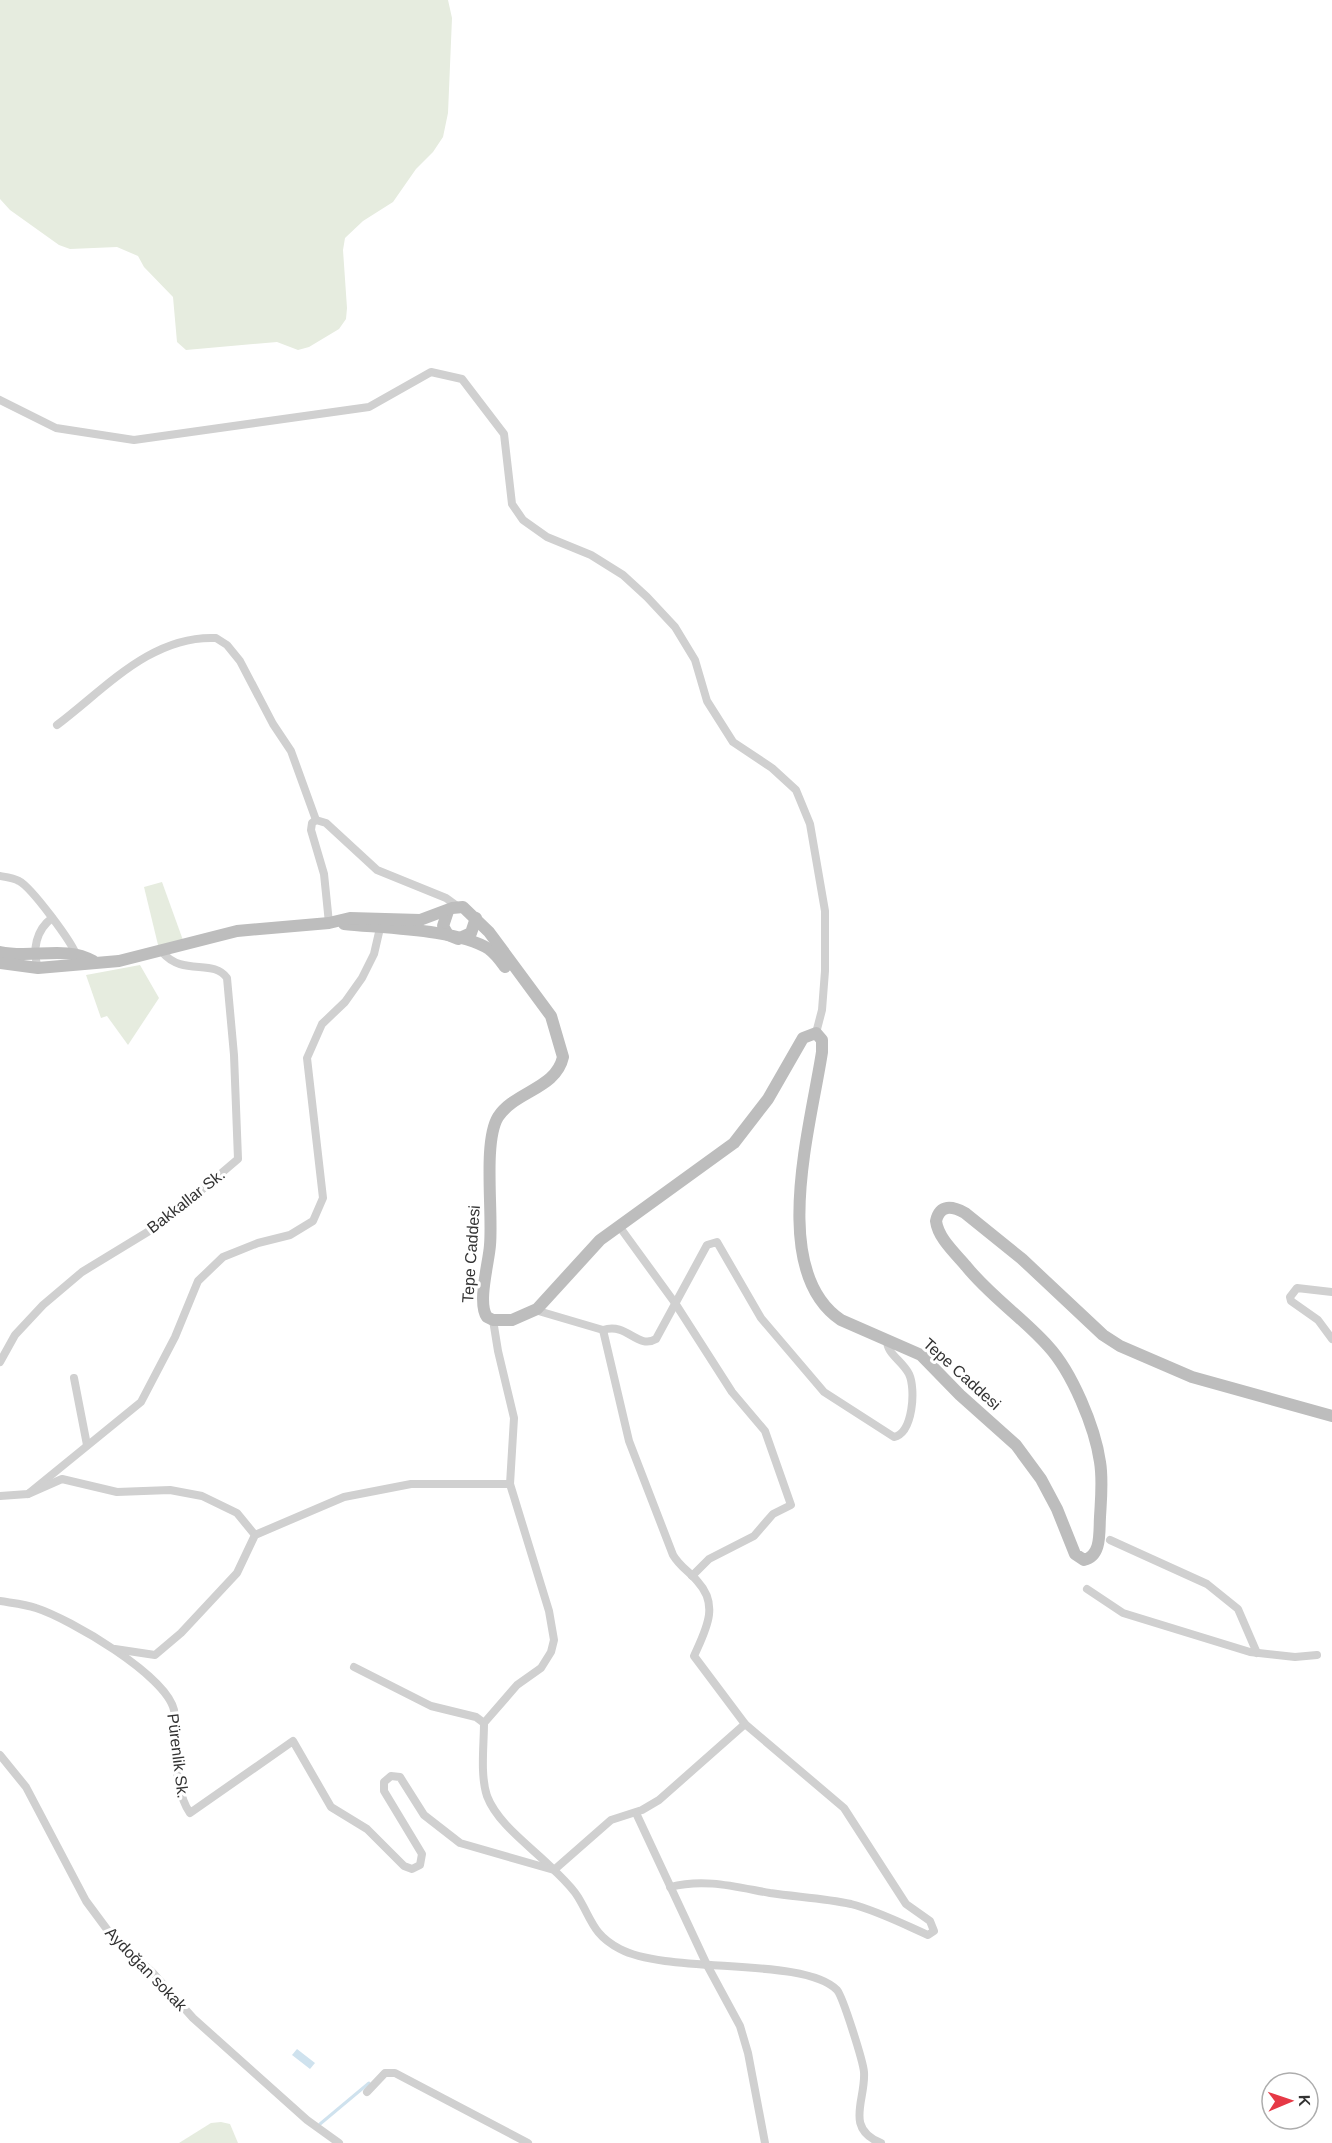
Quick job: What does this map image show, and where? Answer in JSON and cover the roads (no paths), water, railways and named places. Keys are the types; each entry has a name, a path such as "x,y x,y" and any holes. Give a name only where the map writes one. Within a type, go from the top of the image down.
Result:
{"street":[{"path":"0,400 56,428 134,440 369,406 431,372 462,379 504,434 512,504 523,520 547,537 591,555 623,575 647,597 675,627 695,660 707,701 732,742 772,768 796,790 810,824 825,911 822,1010 816,1032"},
{"path":"57,725 149,654 181,643 216,638 227,645 240,661 262,706 291,751 316,820"},
{"path":"316,820 326,823 377,870 446,898 453,909"},
{"path":"316,820 312,823 311,830 324,874 329,923"},
{"path":"0,876 20,881 52,918 77,959"},
{"path":"0,952 35,954 97,963 119,961 162,952 237,931 329,923 350,918 420,920 453,909"},
{"path":"453,909 443,926 448,935 458,939 471,933 476,918"},
{"name":"Tepe Caddesi","path":"453,909 468,909 551,1016 563,1057 556,1073 547,1082 505,1107 494,1126 490,1246 483,1304 483,1312 493,1320 512,1320 535,1310 553,1293 584,1255 619,1226 734,1143 768,1099 803,1038 816,1032 822,1040 822,1052 798,1200 802,1249 813,1286 822,1305 841,1320 921,1355 960,1395 1016,1445 1041,1479 1057,1509 1075,1554 1084,1560 1092,1557 1096,1552 1100,1518 1101,1469 1090,1427 1071,1379 1049,1347 994,1298 941,1235 936,1221 940,1210 956,1208 965,1213 1022,1259 1103,1335 1120,1346 1192,1377 1332,1416"},
{"path":"38,968 35,954 39,934 52,918"},
{"path":"329,923 380,928 478,944 496,955 559,1040"},
{"path":"28,1494 141,1402 175,1337 198,1281 223,1257 258,1243 290,1235 314,1221 323,1198 307,1058 322,1024 345,1002 362,978 374,954 380,928"},
{"name":"Bakkallar Sk.","path":"0,1362 15,1335 43,1305 82,1272 164,1222 238,1159 234,1055 227,978 212,969 175,965 162,952"},
{"path":"0,963 38,968 77,959"},
{"path":"619,1226 675,1303 732,1392 765,1431 791,1505 773,1514 754,1536 709,1559 692,1575"},
{"path":"535,1310 603,1330 614,1326 629,1332 640,1342 650,1342 656,1339 707,1245 717,1242 761,1318 824,1392 894,1437 901,1434 907,1425 911,1382 907,1370 889,1350 887,1339"},
{"path":"1332,1292 1297,1288 1290,1297 1292,1301 1318,1320 1332,1339"},
{"path":"493,1320 514,1418 510,1484 544,1594 554,1640 551,1652 541,1668 517,1685 484,1723 487,1796 507,1824 578,1896 592,1926 607,1941 622,1950 662,1961 736,1966 798,1975 825,1983 838,1991 863,2065 860,2122 867,2135 881,2143"},
{"path":"603,1330 629,1441 673,1555 682,1568 692,1575 706,1592 710,1613 694,1656 745,1724 844,1808 855,1821 899,1895 906,1904 930,1922 934,1931 928,1935 864,1908 817,1898 773,1893 727,1884 690,1884 670,1887"},
{"path":"74,1378 87,1445"},
{"path":"0,1496 28,1494 62,1479 117,1492 170,1490 202,1496 237,1513 255,1535"},
{"path":"109,1647 155,1655 181,1634 237,1573 255,1535 344,1497 411,1485 510,1484"},
{"path":"1110,1540 1207,1584 1238,1610 1257,1653"},
{"path":"1087,1589 1123,1613 1257,1653 1317,1655"},
{"name":"Pürenlik Sk.","path":"0,1601 36,1608 109,1647 134,1663 157,1683 174,1709 174,1742 184,1805 190,1813 293,1741 331,1807 367,1829 404,1866 412,1869 420,1865 422,1854 384,1791 384,1782 391,1776 400,1777 424,1815 460,1843 554,1870"},
{"path":"354,1667 431,1706 476,1716 484,1723"},
{"path":"554,1870 603,1825 659,1800 745,1724"},
{"name":"Aydoğan sokak","path":"0,1755 27,1786 86,1901 109,1932 153,1973 193,2018 307,2120 339,2143"},
{"path":"636,1812 707,1965 729,2003 748,2053 765,2143"},
{"path":"367,2092 385,2073 395,2073 528,2143"}],"water":[{"path":"297,2049 315,2063 310,2069 292,2055"}],"waterway":[{"path":"320,2124 369,2083"}]}
